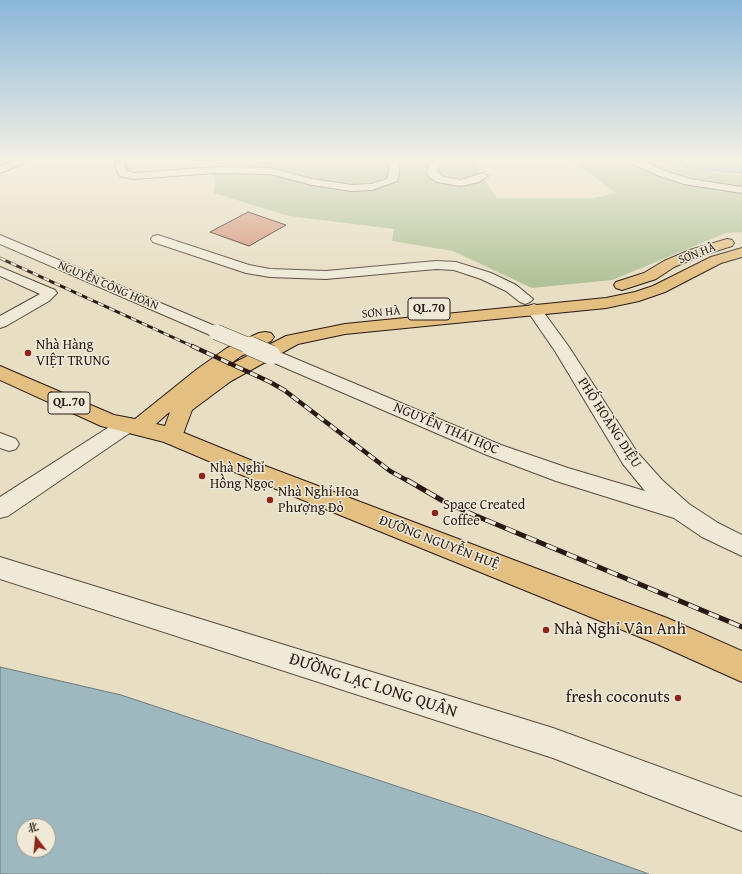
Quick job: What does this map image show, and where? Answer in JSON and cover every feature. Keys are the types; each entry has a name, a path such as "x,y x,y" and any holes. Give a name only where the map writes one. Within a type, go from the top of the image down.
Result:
{"main road":[{"name":"SƠN HÀ","path":"172,436 183,406 224,376 292,340 312,334 345,329 530,304 630,284 650,276 669,264 695,253 742,239"},
{"name":"SƠN HÀ","path":"133,427 160,409 203,374 234,352 272,333 296,325 355,316 530,304 606,303 639,296 659,289 716,260 742,252"},
{"name":"ĐƯỜNG NGUYỄN HUỆ","path":"0,372 109,421 172,436 252,470 667,633 742,667"},
{"path":"714,653 742,679"}],"street":[{"name":"NGUYỄN CÔNG HOAN","path":"0,239 216,332"},
{"name":"PHỐ HOÀNG DIỆU","path":"158,239 246,269 270,273 326,275 436,265 456,266 486,276 511,288 530,304 563,351 630,458 654,486 681,511 710,530 742,546"},
{"path":"0,271 50,292 44,298 0,323"},
{"name":"NGUYỄN THÁI HỌC","path":"216,332 494,450 564,475 681,511"},
{"path":"0,508 133,427"},
{"name":"ĐƯỜNG LẠC LONG QUÂN","path":"0,568 553,743 742,814"}],"green space":[{"path":"239,201 742,201 742,232 726,233 612,280 532,288 453,251 392,241 394,229 289,216"}],"water":[{"path":"0,667 121,695 490,817 649,874 0,874"}],"building":[{"path":"248,212 286,225 249,246 210,232"}],"railway":[{"path":"0,258 194,347"},
{"path":"192,346 284,390 390,471 408,481"},
{"path":"407,480 443,501 474,515 742,627"}],"place":[{"name":"Nhà Hàng VIỆT TRUNG","path":"28,353"},
{"name":"Nhà Nghỉ Hồng Ngọc","path":"202,476"},
{"name":"Nhà Nghỉ Hoa Phượng Đỏ","path":"270,500"},
{"name":"Space Created Coffee","path":"435,513"},
{"name":"Nhà Nghỉ Vân Anh","path":"546,630"},
{"name":"fresh coconuts","path":"678,698"}]}
